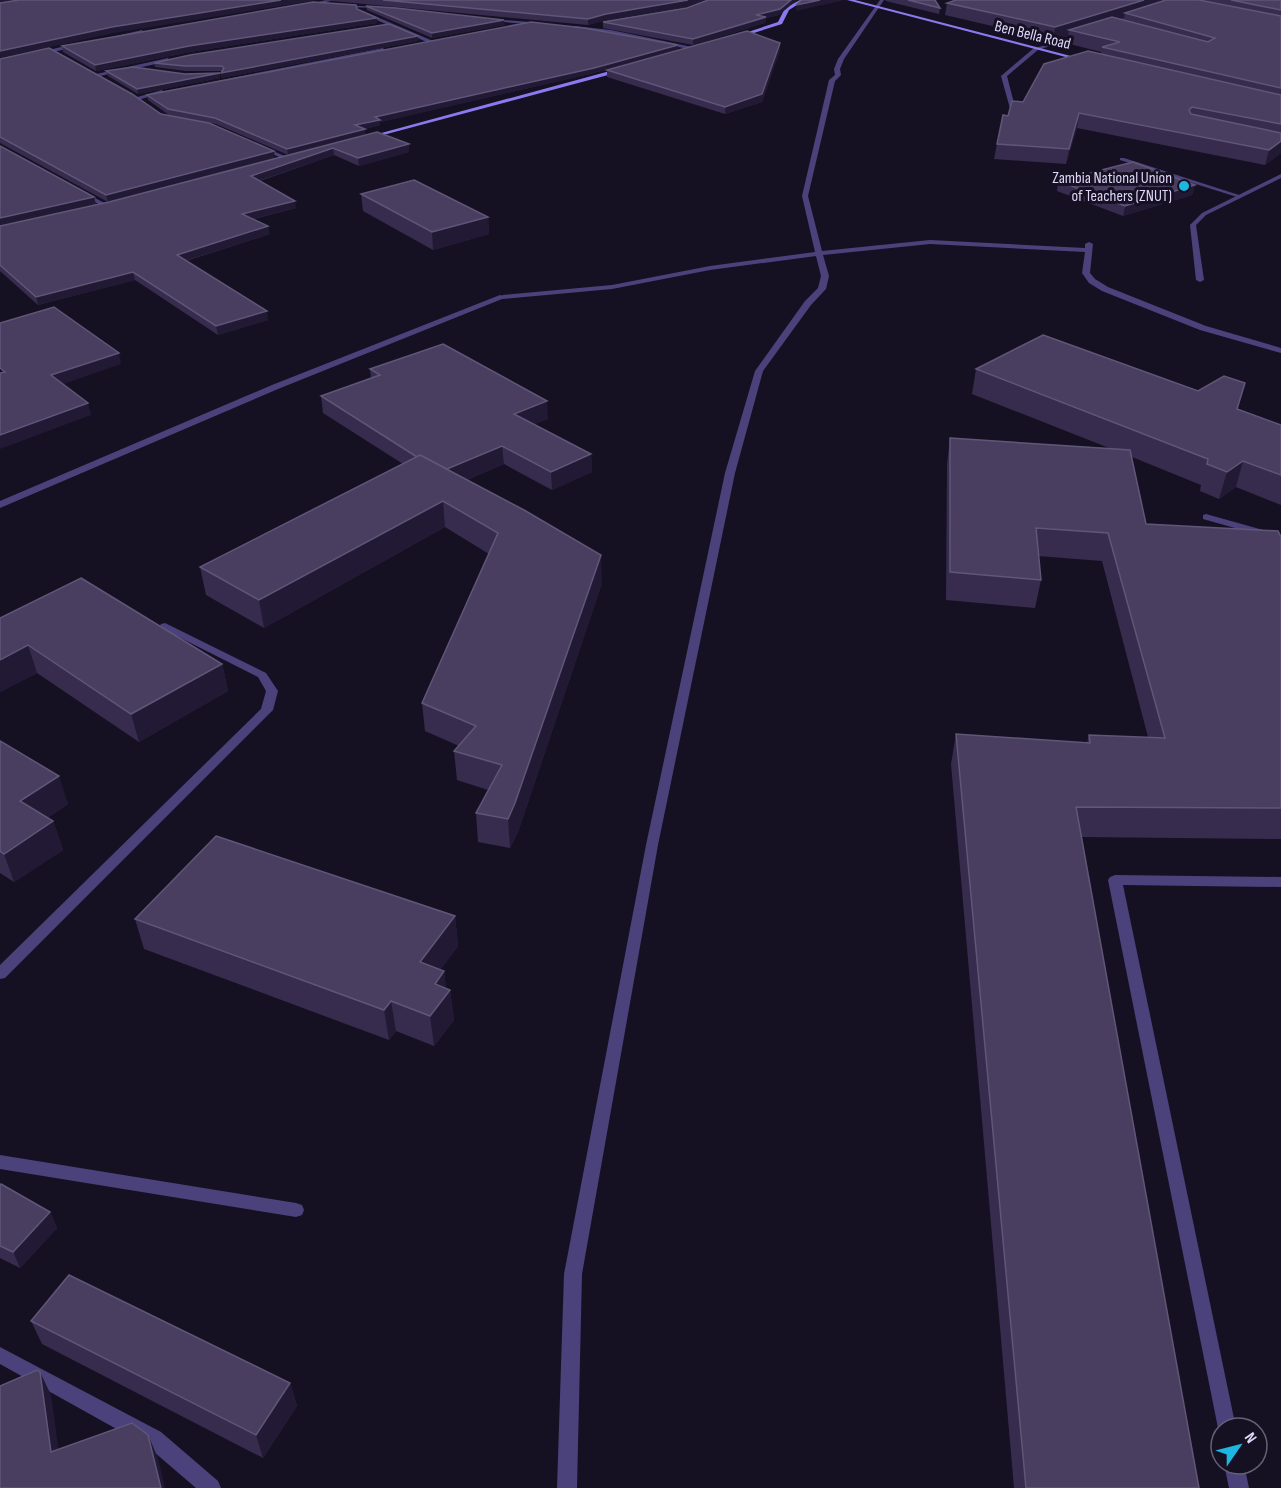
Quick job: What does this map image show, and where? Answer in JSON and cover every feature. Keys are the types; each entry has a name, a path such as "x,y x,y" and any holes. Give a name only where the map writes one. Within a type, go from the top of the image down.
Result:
{"street":[{"path":"303,6 333,0"},
{"path":"726,40 780,23 787,9 803,0"},
{"name":"Ben Bella Road","path":"849,0 879,3 1036,49 1094,63"},
{"path":"567,1488 573,1274 652,845 730,473 759,371 808,303 822,289 825,276 805,196 832,80 838,75 841,58 879,3"},
{"path":"314,4 386,8"},
{"path":"353,7 431,42"},
{"path":"485,19 553,26"},
{"path":"498,30 532,23"},
{"path":"584,29 604,23"},
{"path":"379,26 391,24"},
{"path":"563,27 694,48"},
{"path":"93,42 146,32"},
{"path":"1013,111 1004,76 1036,49 1089,33"},
{"path":"419,44 442,40"},
{"path":"31,55 83,44"},
{"path":"683,52 705,46"},
{"path":"136,98 396,48"},
{"path":"51,50 60,55"},
{"path":"95,75 180,58"},
{"path":"130,68 152,72"},
{"path":"354,141 626,68"},
{"path":"86,70 106,81"},
{"path":"212,75 255,74"},
{"path":"126,92 145,103"},
{"path":"257,145 286,158"},
{"path":"274,161 297,155"},
{"path":"1122,159 1239,196"},
{"path":"1200,280 1193,225 1204,214 1281,176"},
{"path":"72,188 108,207"},
{"path":"99,209 119,204"},
{"path":"0,505 275,387 503,297 612,287 710,268 819,253 930,242 1089,247 1086,273 1092,281 1105,289 1203,328 1281,351"},
{"path":"1206,517 1281,538"},
{"path":"0,974 267,710 272,691 262,675 165,626"},
{"path":"1225,1416 1115,880 1281,882"},
{"path":"0,1162 296,1210"},
{"path":"0,1355 154,1439 211,1488"}],"building":[{"path":"19,0 281,0 112,27 0,51 0,3"},
{"path":"383,0 688,0 588,19"},
{"path":"708,0 791,0 780,9 756,15 766,17 693,39 603,22 687,8"},
{"path":"802,0 820,0 796,5"},
{"path":"908,0 935,0 940,8"},
{"path":"956,0 1144,0 1055,27 947,3"},
{"path":"1166,0 1199,0 1281,16 1281,88 1102,47 1120,42 1069,30 1112,17 1208,42 1215,38 1125,13"},
{"path":"1231,0 1281,0 1281,10"},
{"path":"313,2 356,5 357,9 377,18 189,46 95,65 62,46"},
{"path":"366,6 396,8 504,20 432,33"},
{"path":"531,22 584,28 678,45 594,68 375,117 380,120 355,125 365,129 287,149 215,118 168,109 147,95"},
{"path":"389,24 418,36 221,73 224,68 222,66 154,63 190,55"},
{"path":"747,31 780,43 762,94 725,107 607,70"},
{"path":"49,48 132,94 161,114 209,123 274,151 106,195 0,137 0,59"},
{"path":"1088,51 1281,95 1281,124 1192,107 1189,110 1191,114 1281,133 1281,141 1269,150 1079,113 1069,149 997,144 1003,115 1008,116 1012,101 1023,102 1044,64"},
{"path":"133,67 185,74 220,73 137,89 106,71"},
{"path":"377,132 409,144 358,158 333,148 251,176 295,201 242,214 268,226 177,255 267,311 216,326 133,272 36,297 0,265 0,226 109,202"},
{"path":"0,146 94,197 0,218"},
{"path":"1133,162 1195,185 1125,206 1058,181"},
{"path":"414,180 488,217 432,232 361,194"},
{"path":"54,307 119,353 51,375 88,403 0,435 0,373 5,372 0,368 0,323"},
{"path":"1043,335 1198,391 1224,376 1245,383 1237,409 1281,425 1281,475 1243,461 1227,472 1207,464 1208,459 976,369"},
{"path":"443,344 547,401 514,414 591,454 551,472 502,446 447,469 420,455 417,457 321,396 380,375 370,369"},
{"path":"950,438 1130,450 1146,524 1278,531 1281,537 1281,808 1076,807 1199,1488 1026,1488 956,734 1090,743 1089,735 1165,738 1108,533 1036,528 1041,580 950,572"},
{"path":"420,455 524,510 601,555 508,819 476,813 502,765 454,751 476,726 422,703 498,533 443,501 259,600 200,567"},
{"path":"81,578 222,664 131,714 28,645 0,660 0,618"},
{"path":"0,741 59,776 20,801 53,821 4,854 0,851"},
{"path":"216,836 455,916 420,962 444,971 435,984 450,990 430,1016 391,1001 384,1010 135,919"},
{"path":"1,1184 50,1212 13,1252 0,1246"},
{"path":"69,1275 290,1383 256,1435 31,1321"},
{"path":"37,1370 40,1372 51,1452 132,1423 148,1435 161,1488 0,1488 0,1386"}],"place":[{"name":"Zambia National Union of Teachers (ZNUT)","path":"1184,186"}]}
